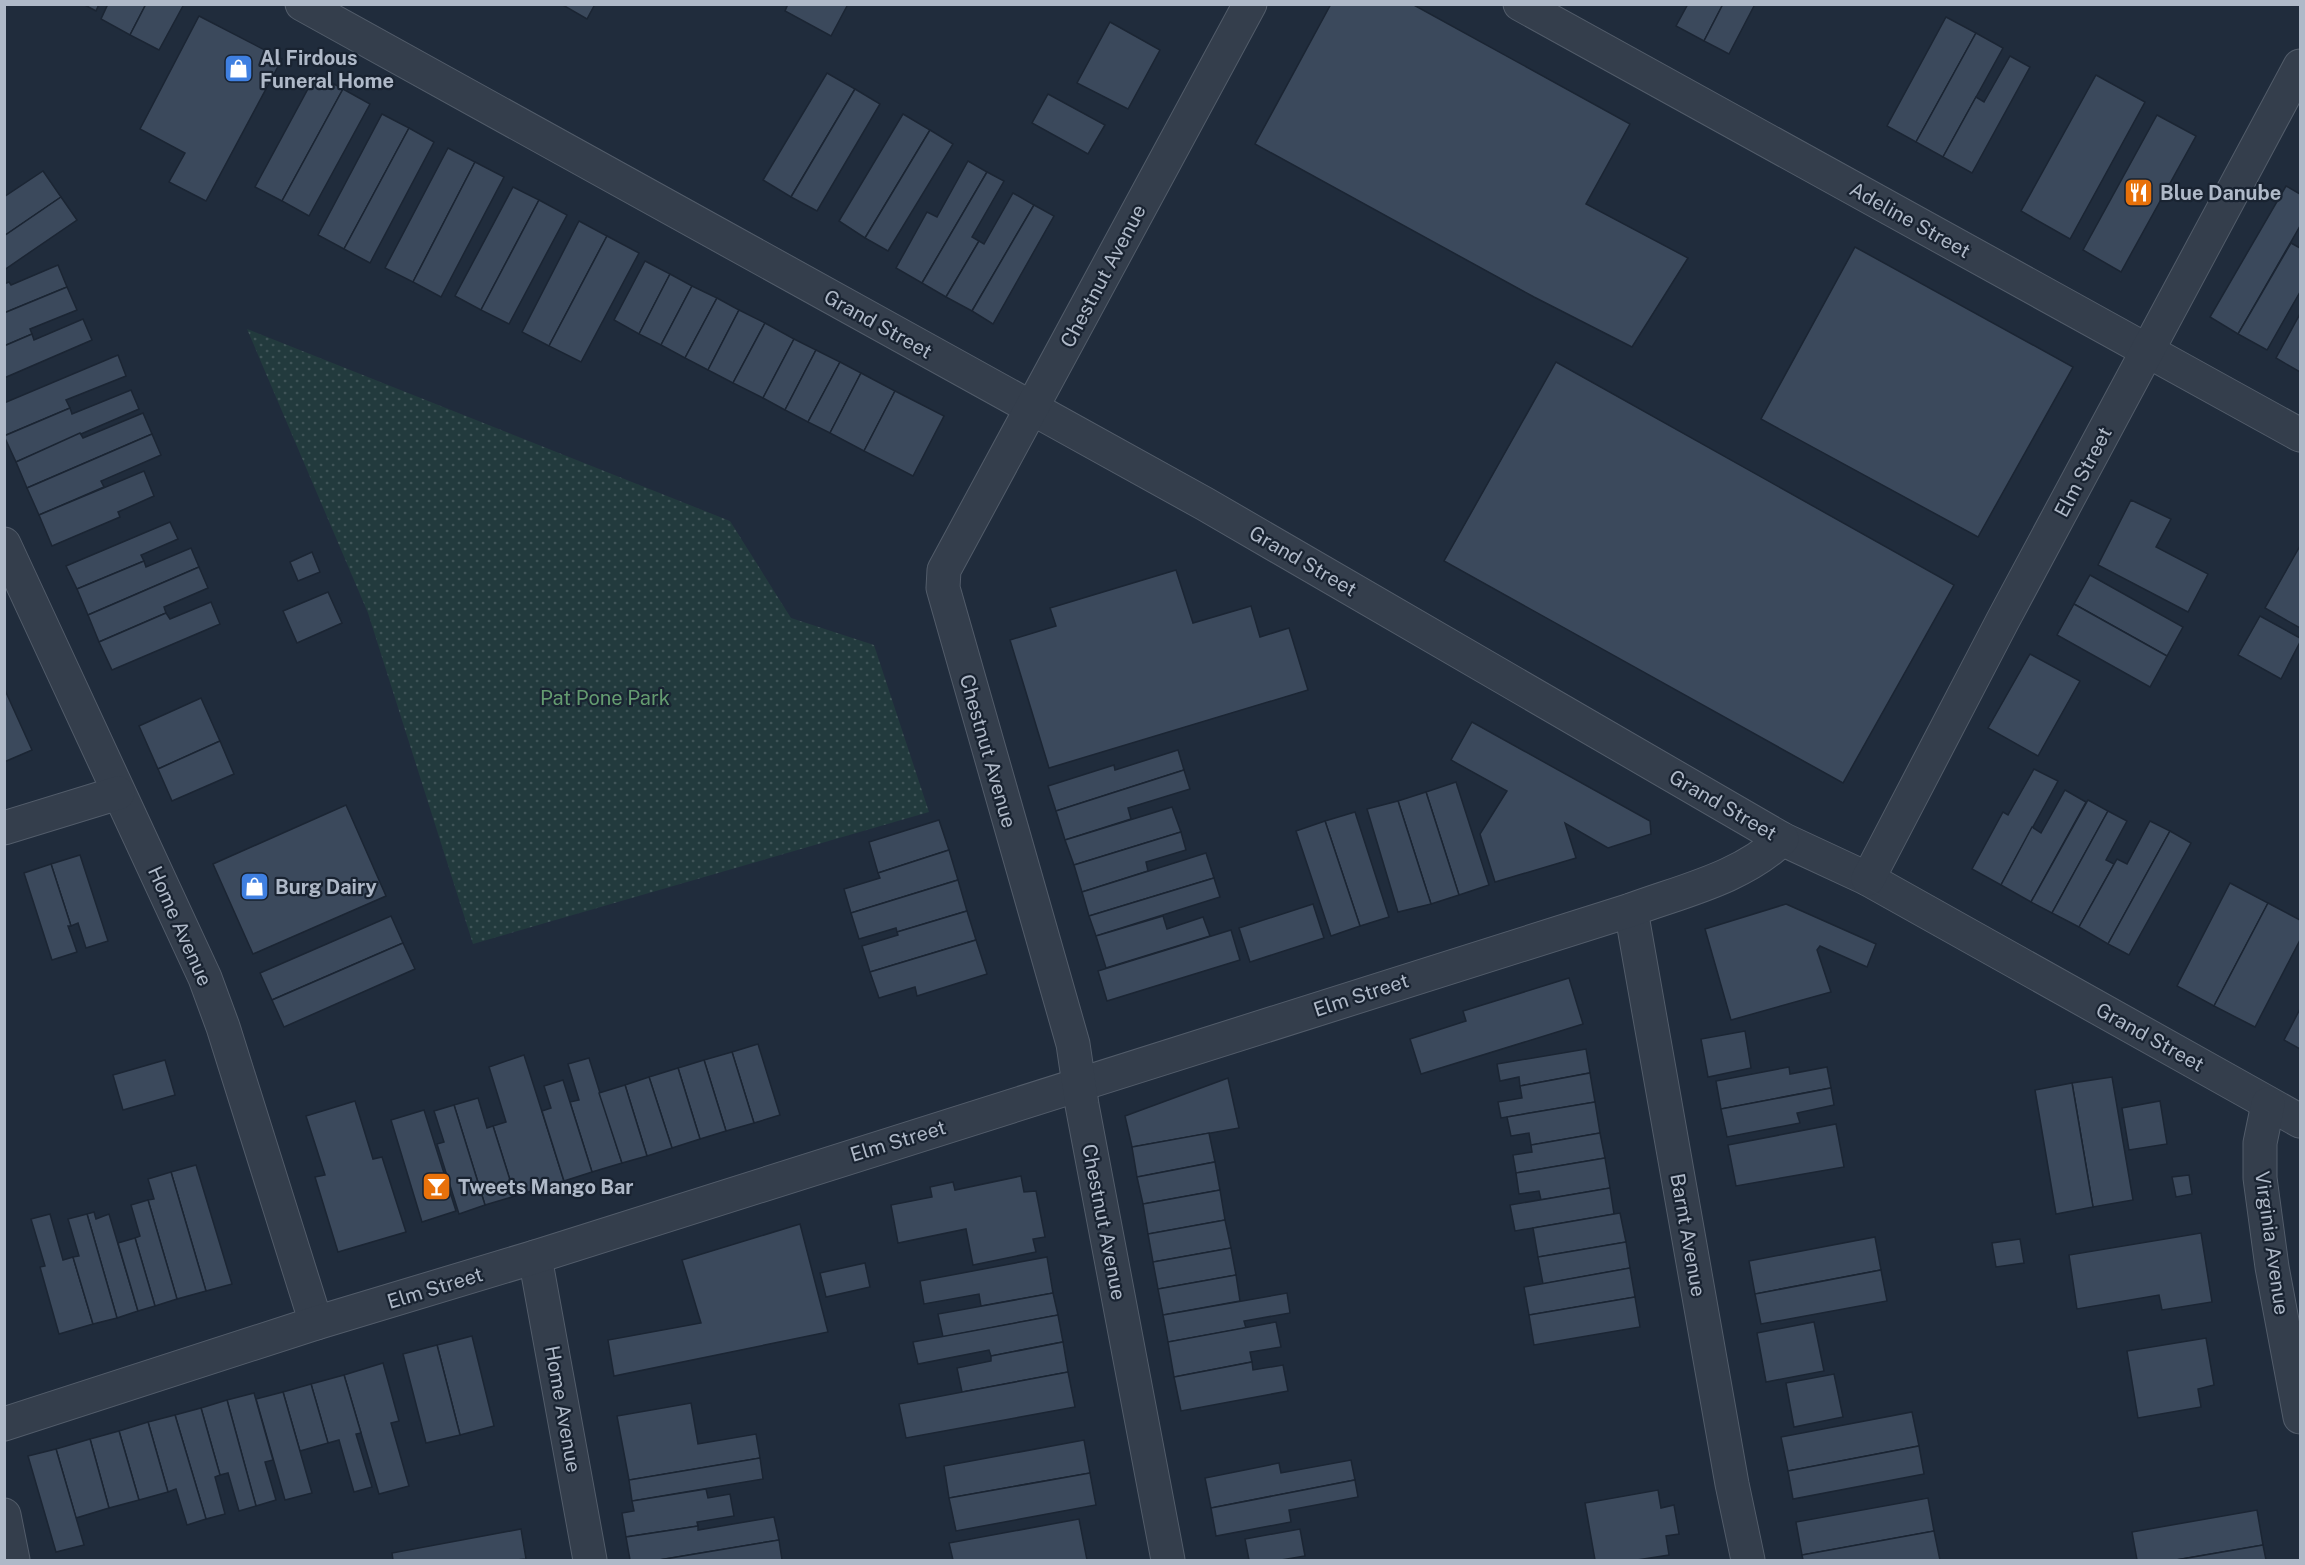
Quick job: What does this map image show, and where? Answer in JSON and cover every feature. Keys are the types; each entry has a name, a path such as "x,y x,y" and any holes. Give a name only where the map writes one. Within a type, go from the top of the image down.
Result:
{"street":[{"name":"Grand Street","path":"302,4 1204,504 1782,839 1868,879 2301,1121"},
{"name":"Chestnut Avenue","path":"1168,1560 1082,1106 1073,1044 942,588 944,570 1250,4"},
{"name":"Adeline Street","path":"1520,4 2301,435"},
{"name":"Elm Street","path":"1868,879 2003,620 2301,66"},
{"name":"Home Avenue","path":"4,544 205,978 316,1323"},
{"path":"4,828 118,793"},
{"name":"Elm Street","path":"4,1424 316,1323 535,1257 1631,910 1736,872 1771,850 1782,839"},
{"name":"Barnt Avenue","path":"1631,910 1732,1484 1748,1560"},
{"name":"Virginia Avenue","path":"2268,1104 2260,1143 2260,1178 2272,1267 2301,1418"},
{"name":"Home Avenue","path":"535,1257 590,1560"},
{"path":"4,1515 13,1560"}],"green space":[{"name":"Pat Pone Park","path":"247,329 730,521 791,618 874,645 929,812 473,944 368,613"}],"building":[{"path":"83,4 99,4 96,11"},
{"path":"108,4 146,4 130,35 101,19"},
{"path":"146,4 184,4 159,50 130,35"},
{"path":"561,4 595,4 587,19"},
{"path":"788,4 848,4 831,36 785,11"},
{"path":"1331,4 1412,4 1630,124 1586,204 1688,258 1632,347 1534,297 1255,144"},
{"path":"1688,4 1723,4 1704,41 1676,26"},
{"path":"1723,4 1755,4 1729,54 1704,41"},
{"path":"199,16 282,59 206,201 169,182 185,153 140,129"},
{"path":"1946,17 1976,33 1916,142 1887,126"},
{"path":"1110,22 1160,50 1128,109 1077,83"},
{"path":"1976,33 2003,48 1943,157 1916,142"},
{"path":"2010,56 2030,67 1972,173 1943,157 1976,97 1984,102"},
{"path":"827,73 855,89 791,197 763,180"},
{"path":"316,74 343,89 282,201 255,187"},
{"path":"2096,75 2145,102 2070,239 2021,211"},
{"path":"343,89 370,104 309,216 282,201"},
{"path":"855,89 880,104 817,211 791,197"},
{"path":"1048,94 1105,125 1088,154 1032,123"},
{"path":"382,114 409,128 344,249 318,235"},
{"path":"903,114 930,130 865,238 839,221"},
{"name":"Blue Danube","path":"2157,115 2196,136 2121,272 2083,250"},
{"path":"409,128 434,142 370,263 344,249"},
{"path":"930,130 953,144 888,251 865,238"},
{"path":"448,148 475,162 413,282 385,268"},
{"path":"968,161 987,172 922,283 896,268 927,212 937,217"},
{"path":"475,162 504,177 441,297 413,282"},
{"path":"43,171 61,197 4,236 4,197"},
{"path":"987,172 1004,181 972,237 979,241 946,297 922,283"},
{"path":"2286,186 2300,194 2300,226 2238,334 2210,317"},
{"path":"513,187 539,200 481,310 455,296"},
{"path":"1013,193 1034,205 972,311 946,297 979,241 984,244"},
{"path":"61,197 77,220 4,270 4,236"},
{"path":"539,200 567,215 509,324 481,310"},
{"path":"1034,205 1054,216 993,324 972,311"},
{"path":"579,221 607,236 549,346 522,332"},
{"path":"607,236 639,253 581,362 549,346"},
{"path":"2291,243 2300,248 2300,292 2267,350 2238,334"},
{"path":"1855,247 2073,367 1978,537 1761,419"},
{"path":"645,261 670,274 639,334 614,320"},
{"path":"58,265 67,287 4,313 4,284 9,282 11,285"},
{"path":"670,274 692,286 661,345 639,334"},
{"path":"692,286 717,298 685,358 661,345"},
{"path":"67,287 77,310 30,329 32,334 4,346 4,313"},
{"path":"717,298 739,310 708,370 685,358"},
{"path":"739,310 765,323 733,383 708,370"},
{"path":"2300,314 2300,372 2276,358"},
{"path":"83,319 92,340 4,378 4,346 32,334 34,340"},
{"path":"765,323 794,339 763,398 733,383"},
{"path":"794,339 816,350 785,410 763,398"},
{"path":"816,350 840,362 808,422 785,410"},
{"path":"118,355 126,376 66,400 70,408 4,436 4,403"},
{"path":"840,362 861,373 830,433 808,422"},
{"path":"1556,362 1954,585 1843,783 1444,561"},
{"path":"861,373 895,391 864,451 830,433"},
{"path":"131,390 139,409 16,462 4,436 70,408 72,414"},
{"path":"895,391 944,416 913,476 864,451"},
{"path":"143,413 152,434 27,488 16,462 80,433 83,438"},
{"path":"152,434 161,455 101,481 104,487 39,515 27,488"},
{"path":"144,471 154,496 118,512 120,517 52,546 39,515"},
{"path":"2131,500 2171,519 2156,547 2208,574 2188,612 2098,565"},
{"path":"170,522 178,539 141,555 144,561 77,589 66,566"},
{"path":"2300,546 2300,628 2265,608"},
{"path":"191,548 199,567 88,615 77,589 144,561 146,567"},
{"path":"312,552 320,572 298,581 290,562"},
{"path":"199,567 208,588 164,607 166,613 99,642 88,615"},
{"path":"1176,570 1193,623 1251,606 1260,637 1289,628 1308,690 1049,768 1010,640 1056,626 1050,608"},
{"path":"2090,575 2183,627 2167,656 2074,604"},
{"path":"328,592 342,623 297,643 283,611"},
{"path":"211,602 220,624 112,670 99,642 166,613 170,619"},
{"path":"2074,604 2167,656 2150,687 2057,635"},
{"path":"2260,616 2300,638 2281,679 2238,655"},
{"path":"2030,654 2080,681 2038,756 1988,728"},
{"path":"4,688 32,750 4,762"},
{"path":"201,698 220,741 158,769 139,726"},
{"path":"1472,722 1650,821 1651,834 1608,848 1565,823 1576,858 1495,882 1480,834 1507,791 1451,760"},
{"path":"220,741 234,774 172,801 158,769"},
{"path":"1178,750 1184,770 1056,811 1048,786 1114,765 1115,770"},
{"path":"2034,769 2058,781 2001,885 1972,869 2003,812 2008,815"},
{"path":"1184,770 1190,789 1128,808 1131,819 1065,840 1056,811"},
{"path":"1456,782 1489,885 1459,895 1426,792"},
{"path":"2065,790 2086,802 2031,902 2001,885 2032,827 2041,833"},
{"path":"1426,792 1459,895 1431,904 1398,801"},
{"path":"2088,800 2108,811 2052,913 2031,902"},
{"path":"1398,801 1431,904 1398,912 1367,809"},
{"path":"346,805 386,896 253,954 213,864"},
{"path":"1172,807 1181,832 1074,865 1065,840"},
{"path":"2108,811 2127,821 2106,860 2114,864 2079,927 2052,913"},
{"path":"1355,812 1389,917 1360,926 1325,821"},
{"path":"939,820 949,850 878,873 869,842"},
{"path":"1325,821 1360,926 1331,936 1296,831"},
{"path":"2150,821 2170,831 2108,944 2079,927 2117,859 2127,864"},
{"path":"2170,831 2191,843 2129,955 2108,944"},
{"path":"1181,832 1186,850 1146,862 1148,871 1082,892 1074,865"},
{"path":"949,850 958,880 851,913 844,889 880,878 878,873"},
{"path":"1206,853 1214,878 1089,916 1082,892"},
{"path":"80,855 108,941 86,948 78,923 71,926 51,864"},
{"path":"51,864 77,952 52,960 24,873"},
{"path":"1214,878 1220,897 1096,936 1089,916"},
{"path":"958,880 967,911 897,932 896,928 859,939 851,913"},
{"path":"2230,883 2268,903 2214,1006 2177,986"},
{"path":"2268,903 2300,920 2300,940 2255,1027 2214,1006"},
{"path":"1313,904 1324,938 1250,962 1239,928"},
{"path":"1786,904 1876,944 1867,967 1820,946 1817,950 1831,992 1731,1020 1705,929"},
{"path":"967,911 976,940 870,972 862,946 898,935 897,932"},
{"path":"391,916 403,943 272,1000 260,973"},
{"path":"1163,916 1167,929 1203,917 1210,936 1106,968 1096,936"},
{"path":"1231,930 1240,960 1107,1001 1098,971"},
{"path":"976,940 987,974 917,996 915,987 879,998 870,972"},
{"path":"403,943 415,969 284,1027 272,1000"},
{"path":"1569,978 1583,1024 1421,1074 1410,1039 1466,1021 1463,1011"},
{"path":"2300,1009 2300,1049 2284,1040"},
{"path":"1745,1031 1751,1068 1708,1077 1701,1039"},
{"path":"758,1044 780,1115 754,1123 732,1052"},
{"path":"1586,1049 1590,1073 1520,1086 1519,1077 1500,1081 1497,1064"},
{"path":"732,1052 754,1123 726,1131 704,1060"},
{"path":"524,1055 564,1181 515,1196 493,1126 506,1122 489,1067"},
{"path":"589,1058 622,1163 592,1172 570,1102 579,1100 568,1064"},
{"path":"165,1060 175,1095 123,1110 113,1075"},
{"path":"704,1060 726,1131 700,1139 678,1068"},
{"path":"1789,1067 1790,1074 1827,1067 1831,1088 1721,1109 1716,1081"},
{"path":"678,1068 700,1139 672,1148 649,1077"},
{"path":"1590,1073 1595,1102 1501,1118 1498,1102 1522,1098 1520,1086"},
{"path":"649,1077 672,1148 647,1156 625,1085"},
{"path":"2112,1077 2133,1200 2093,1207 2072,1083"},
{"path":"1228,1078 1239,1128 1132,1147 1125,1116"},
{"path":"563,1080 592,1172 564,1181 542,1111 551,1108 544,1086"},
{"path":"2072,1083 2093,1207 2056,1214 2035,1090"},
{"path":"625,1085 647,1156 622,1163 599,1093"},
{"path":"1831,1088 1834,1105 1797,1113 1800,1123 1727,1137 1721,1109"},
{"path":"478,1098 487,1128 493,1126 515,1196 485,1205 454,1105"},
{"path":"355,1101 373,1159 382,1157 406,1232 338,1252 315,1177 325,1175 306,1116"},
{"path":"2160,1101 2167,1144 2129,1150 2122,1108"},
{"path":"1595,1102 1600,1133 1531,1145 1529,1133 1511,1136 1507,1117"},
{"path":"454,1105 485,1205 459,1214 437,1144 444,1142 434,1111"},
{"path":"424,1110 456,1211 422,1222 391,1120"},
{"path":"1836,1124 1844,1167 1736,1186 1728,1145"},
{"path":"1209,1133 1215,1162 1137,1177 1132,1147"},
{"path":"1600,1133 1605,1158 1516,1173 1513,1155 1532,1152 1531,1145"},
{"path":"1605,1158 1610,1188 1541,1200 1539,1191 1519,1194 1516,1173"},
{"path":"1215,1162 1220,1190 1143,1204 1137,1177"},
{"path":"196,1165 232,1284 206,1291 171,1172"},
{"path":"171,1172 206,1291 177,1299 148,1200 154,1199 148,1179"},
{"path":"2189,1175 2192,1194 2176,1197 2172,1177"},
{"path":"1021,1176 1024,1192 1036,1191 1045,1237 1033,1239 1036,1252 973,1265 966,1229 898,1243 891,1205 932,1197 930,1187 953,1182 955,1190"},
{"path":"1610,1188 1614,1214 1515,1231 1510,1205"},
{"path":"1220,1190 1225,1220 1148,1234 1143,1204"},
{"path":"148,1200 177,1299 155,1306 135,1238 140,1236 131,1205"},
{"path":"94,1212 96,1219 109,1214 138,1311 117,1318 87,1214"},
{"path":"1620,1213 1626,1242 1538,1257 1533,1228"},
{"path":"50,1214 63,1260 73,1257 93,1324 59,1334 40,1267 45,1266 31,1219"},
{"path":"87,1214 117,1318 93,1324 73,1257 79,1256 68,1219"},
{"path":"1225,1220 1231,1248 1153,1262 1148,1234"},
{"path":"800,1224 828,1332 614,1376 608,1340 701,1323 682,1260"},
{"path":"2201,1233 2212,1302 2162,1310 2159,1295 2077,1309 2069,1255"},
{"path":"1875,1237 1881,1270 1755,1294 1749,1261"},
{"path":"135,1238 155,1306 138,1311 118,1243"},
{"path":"2020,1239 2024,1263 1996,1267 1992,1243"},
{"path":"1626,1242 1630,1268 1543,1284 1538,1257"},
{"path":"1231,1248 1236,1275 1158,1289 1153,1262"},
{"path":"1047,1257 1053,1293 981,1306 979,1294 924,1304 920,1281"},
{"path":"865,1263 870,1287 826,1297 820,1273"},
{"path":"1630,1268 1635,1297 1529,1315 1524,1287"},
{"path":"1881,1270 1887,1301 1761,1324 1755,1294"},
{"path":"1236,1275 1240,1301 1163,1315 1158,1289"},
{"path":"1053,1293 1058,1315 943,1337 938,1314"},
{"path":"1287,1293 1290,1313 1244,1321 1246,1328 1168,1342 1163,1315"},
{"path":"1635,1297 1640,1327 1534,1345 1529,1315"},
{"path":"1058,1315 1063,1342 991,1356 989,1350 918,1364 913,1342"},
{"path":"1276,1322 1281,1347 1250,1352 1252,1362 1174,1377 1168,1342"},
{"path":"1814,1322 1824,1371 1766,1382 1757,1333"},
{"path":"472,1336 494,1426 460,1435 437,1345"},
{"path":"2206,1338 2214,1385 2198,1389 2201,1407 2138,1418 2127,1351"},
{"path":"1063,1342 1068,1372 962,1392 957,1368 991,1361 991,1356"},
{"path":"437,1345 460,1435 426,1443 403,1354"},
{"path":"1252,1362 1253,1370 1283,1365 1288,1391 1181,1411 1174,1377"},
{"path":"383,1363 399,1421 391,1423 409,1486 379,1494 344,1375"},
{"path":"1068,1372 1075,1407 906,1438 899,1404"},
{"path":"1834,1374 1843,1417 1794,1427 1786,1383"},
{"path":"344,1375 361,1433 356,1434 372,1487 354,1492 339,1440 328,1443 311,1384"},
{"path":"311,1384 328,1443 300,1451 283,1392"},
{"path":"283,1392 312,1493 285,1500 256,1399"},
{"path":"254,1393 273,1460 265,1462 276,1500 256,1506 227,1400"},
{"path":"227,1400 256,1506 239,1511 228,1473 220,1475 201,1408"},
{"path":"691,1403 698,1444 756,1434 760,1458 629,1480 617,1416"},
{"path":"201,1408 220,1475 215,1477 225,1514 206,1519 175,1415"},
{"path":"1912,1412 1919,1446 1788,1471 1781,1437"},
{"path":"175,1415 206,1519 187,1525 176,1489 168,1492 148,1422"},
{"path":"148,1422 168,1492 139,1500 119,1431"},
{"path":"119,1431 139,1500 109,1508 90,1439"},
{"path":"90,1439 109,1508 76,1518 56,1449"},
{"path":"1084,1440 1090,1473 949,1498 944,1466"},
{"path":"1919,1446 1924,1474 1793,1499 1788,1471"},
{"path":"56,1449 84,1545 56,1552 28,1456"},
{"path":"760,1458 763,1479 632,1501 629,1480"},
{"path":"1351,1460 1355,1480 1211,1508 1205,1478 1279,1463 1281,1473"},
{"path":"1090,1473 1096,1505 956,1531 949,1498"},
{"path":"1355,1480 1358,1497 1289,1510 1291,1522 1216,1536 1211,1508"},
{"path":"706,1489 708,1498 730,1494 734,1516 697,1522 698,1526 626,1537 622,1513 634,1511 632,1501"},
{"path":"1658,1490 1661,1508 1674,1505 1679,1534 1666,1536 1669,1555 1637,1560 1595,1560 1585,1503"},
{"path":"1928,1498 1934,1531 1802,1555 1796,1522"},
{"path":"2257,1510 2263,1545 2176,1560 2137,1560 2132,1532"},
{"path":"774,1517 779,1540 659,1560 630,1560 626,1537 698,1526 698,1530"},
{"path":"1079,1519 1087,1560 953,1560 949,1543"},
{"path":"521,1529 526,1559 393,1560 392,1553"},
{"path":"1300,1529 1305,1556 1281,1560 1249,1560 1245,1539"},
{"path":"1934,1531 1940,1560 1803,1560 1802,1555"},
{"path":"779,1540 782,1560 659,1560"},
{"path":"2263,1545 2266,1560 2176,1560"}],"place":[{"name":"Al Firdous Funeral Home","path":"239,69"},
{"name":"Blue Danube","path":"2139,193"},
{"name":"Burg Dairy","path":"254,887"},
{"name":"Tweets Mango Bar","path":"437,1187"}]}
